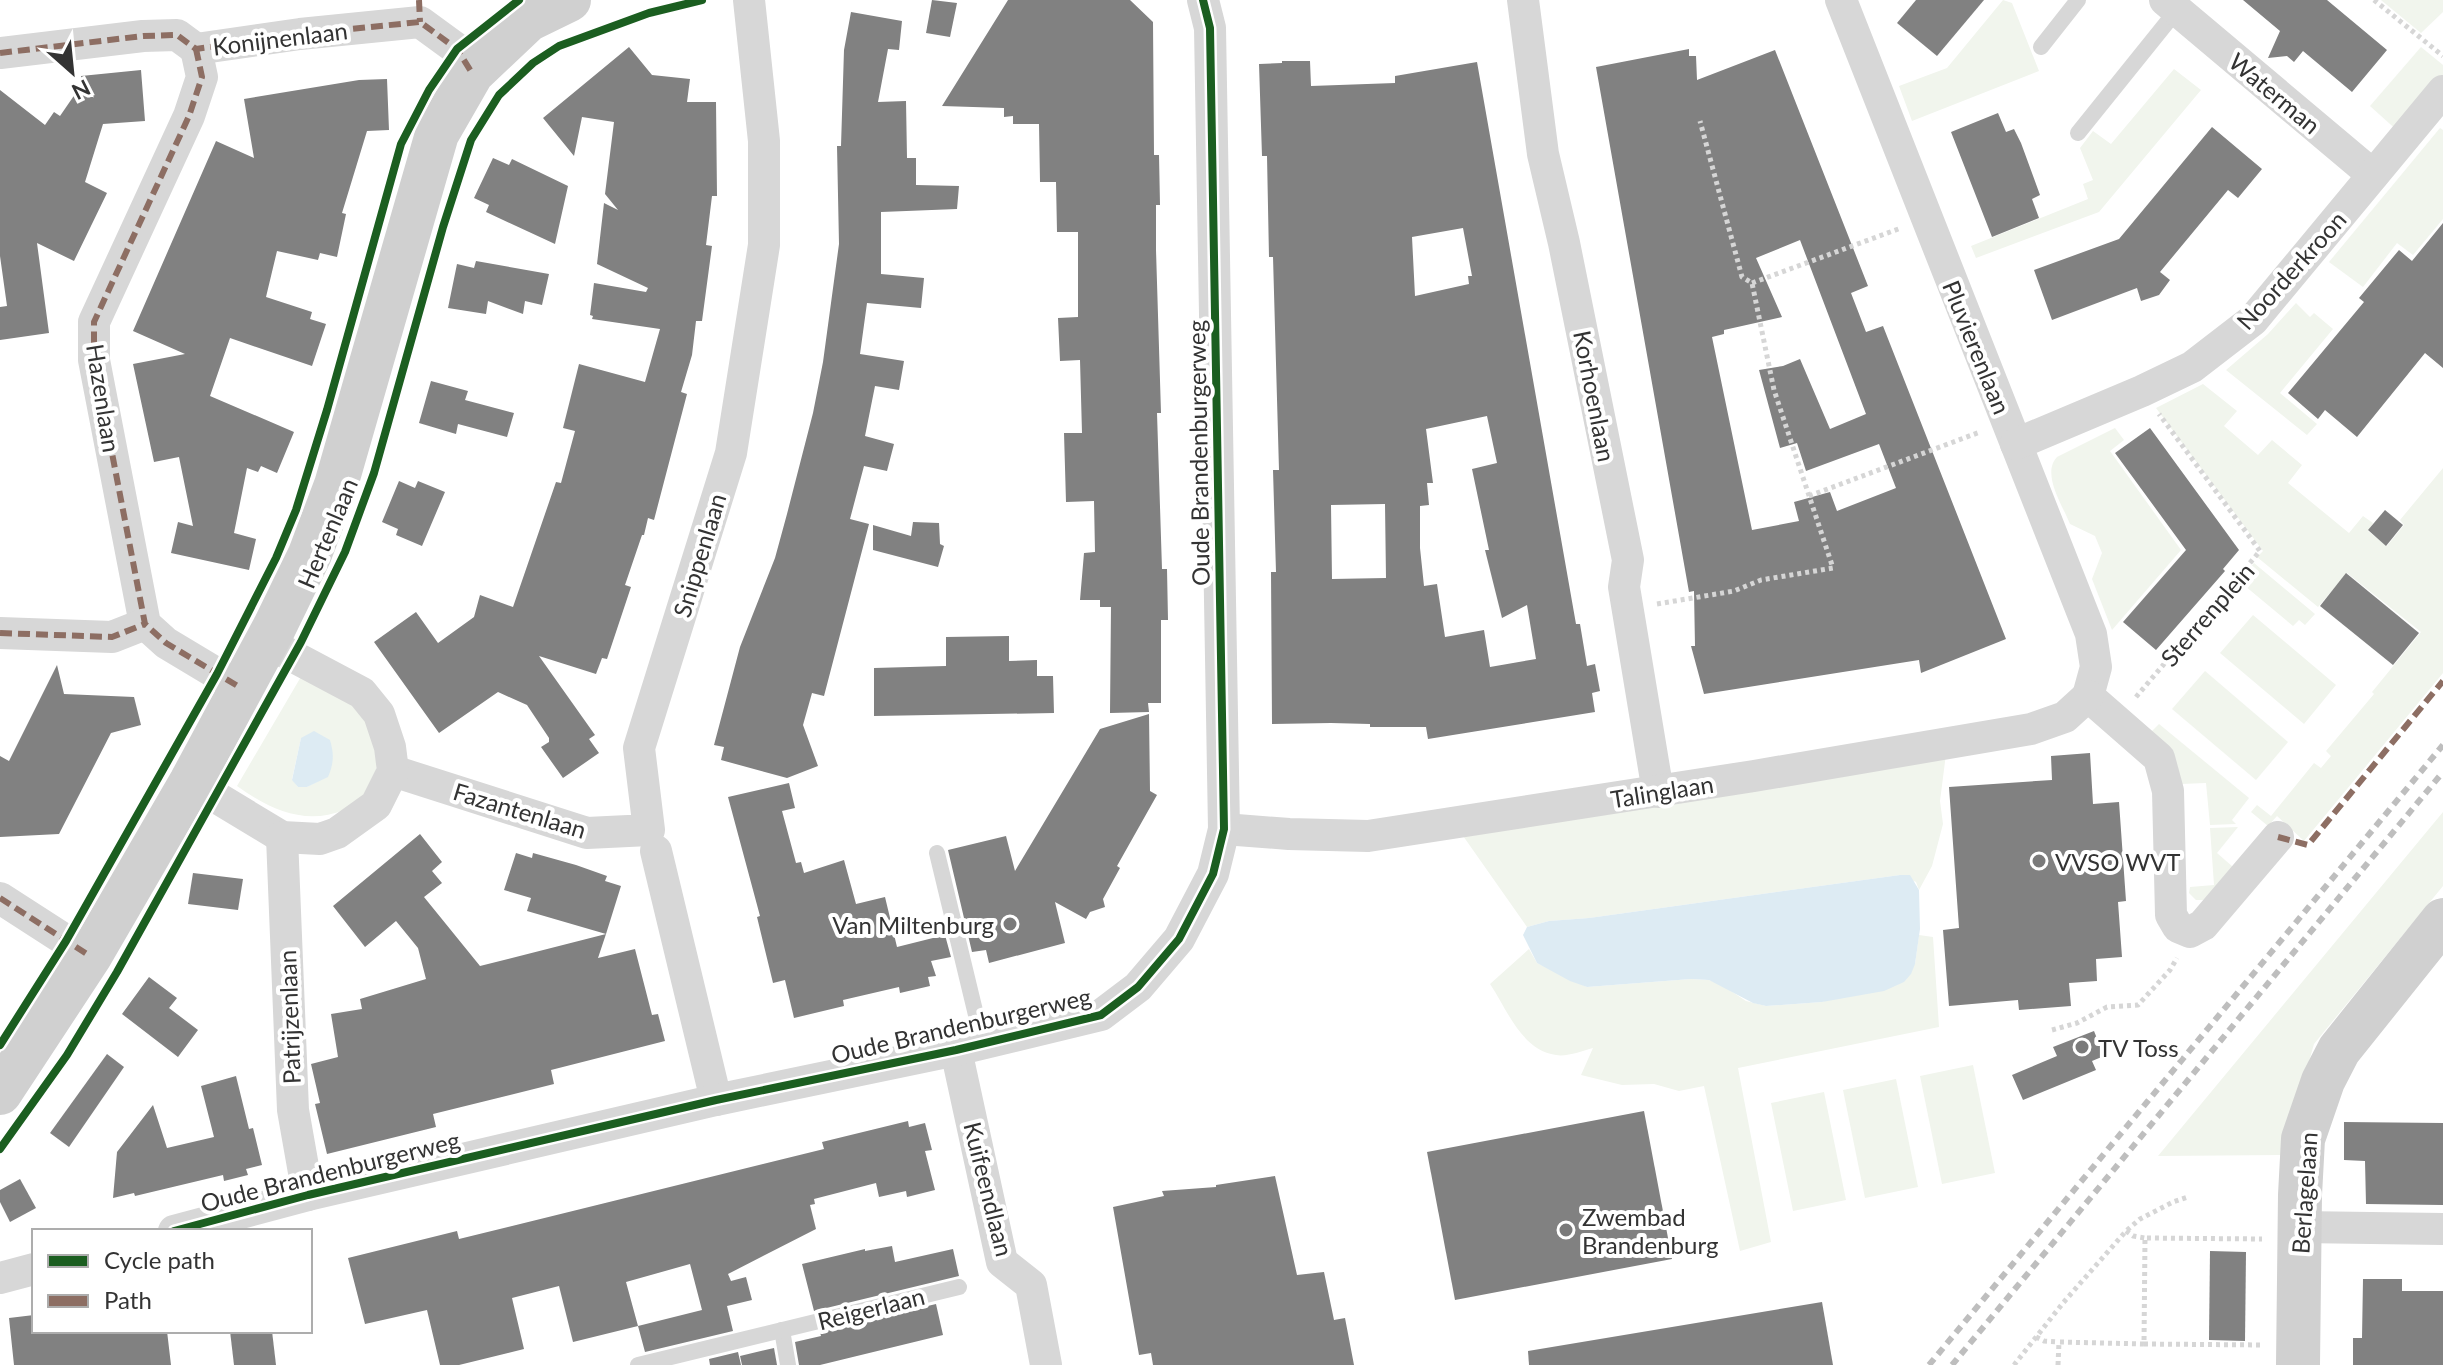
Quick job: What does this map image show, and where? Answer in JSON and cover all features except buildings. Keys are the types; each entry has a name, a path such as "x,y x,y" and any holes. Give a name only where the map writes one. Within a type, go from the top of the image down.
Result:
{"street":[{"name":"Hertenlaan","path":"0,1093 90,956 191,782 310,554 336,485 437,134 472,73 528,20 569,0"},
{"name":"Snippenlaan","path":"716,1100 652,840 639,748 731,453 764,245 764,141 749,0"},
{"name":"Oude Brandenburgerweg","path":"181,1229 308,1195 716,1100 970,1047 1101,1015 1138,987 1179,939 1213,874 1224,829 1211,44 1203,0"},
{"name":"Korhoenlaan","path":"1523,0 1543,154 1628,560 1624,587 1658,792"},
{"name":"Pluvierenlaan","path":"1841,0 2091,634 2096,667 2088,696"},
{"name":"Waterman","path":"2171,5 2373,175"},
{"name":"Konijnenlaan","path":"0,53 143,36 177,35 196,49 300,34 420,11 457,49 472,73"},
{"name":"Hazenlaan","path":"145,624 94,360 94,322 189,116 202,77 196,49"},
{"name":"Noorderkroon","path":"2012,433 2142,391 2192,367 2253,320 2443,91"},
{"path":"0,633 112,637 145,624 166,643 241,688"},
{"path":"191,782 282,837 320,839 337,833 376,805 393,771 390,747 379,714 362,693 266,642"},
{"name":"Talinglaan","path":"1224,829 1368,836 1658,792 2031,729 2065,717 2088,696"},
{"path":"2088,696 2159,758 2168,791 2171,915 2178,927 2190,932 2203,925 2278,837"},
{"name":"Fazantenlaan","path":"393,771 587,833 652,840"},
{"name":"Patrijzenlaan","path":"282,837 293,1110 308,1195"},
{"path":"0,898 90,956"},
{"name":"Berlagelaan","path":"2298,1355 2303,1139 2323,1081 2339,1050 2443,920"},
{"name":"Kuifeendlaan","path":"970,1047 1002,1262 1031,1285 1046,1365"},
{"path":"2299,1233 2443,1229"}],"lane":[{"path":"2041,47 2078,0"},
{"name":"Waterman","path":"2078,133 2171,5"},
{"path":"937,853 970,1047"},
{"name":"Reigerlaan","path":"638,1365 959,1287"},
{"path":"782,1330 788,1365"}],"path":[{"path":"2374,0 2443,56"},
{"path":"1628,609 1734,591 1761,580 1833,568 1774,390 1752,283 1742,277 1700,121"},
{"path":"1752,283 1926,219"},
{"path":"1809,496 2012,433"},
{"path":"2052,1030 2077,1023 2107,1007 2138,1005 2170,970 2190,932"},
{"path":"2014,1365 2126,1231 2140,1219 2188,1197"},
{"path":"2126,1231 2145,1238 2299,1233"},
{"path":"2144,1344 2145,1238"},
{"path":"2036,1337 2044,1341 2144,1344 2298,1355"},
{"path":"2058,1365 2059,1342"}],"shaded area":[{"path":"2003,0 2012,3 2039,71 1912,121 1899,86 1947,68"},
{"path":"2381,0 2443,0 2443,12 2421,33"},
{"path":"2421,47 2443,65 2443,81 2400,133 2370,106"},
{"path":"2174,69 2201,90 2099,212 1976,258 1971,246 2088,199 2083,184 2093,180 2080,148 2093,131 2111,144"},
{"path":"2440,128 2443,130 2443,219 2413,255 2397,243 2363,287 2329,262"},
{"path":"2296,303 2310,317 2314,313 2333,329 2280,393 2317,424 2307,435 2226,370 2268,334"},
{"path":"2203,384 2237,411 2224,426 2258,455 2272,440 2302,465 2288,483 2349,533 2363,516 2373,523 2368,531 2387,546 2404,525 2400,520 2443,468 2443,673 2304,841 2277,816 2268,826 2251,812 2257,805 2271,816 2314,763 2321,768 2331,756 2326,751 2421,632 2347,573 2318,607 2257,557 2263,551 2156,408"},
{"path":"2115,428 2124,440 2110,451 2181,550 2112,630 2092,579 2102,553 2095,536 2070,524 2055,490 2051,472 2057,457"},
{"path":"2254,563 2315,614 2305,625 2299,620 2293,626 2239,581"},
{"path":"2253,615 2336,685 2304,724 2220,653"},
{"path":"2205,671 2288,742 2256,780 2172,709"},
{"path":"302,675 361,710 379,750 374,786 352,806 330,815 288,813 262,802 237,786","holes":["301,738 328,776 307,787 298,787 292,779"]},
{"path":"2159,724 2249,798 2232,820 2236,824 2210,825 2206,783 2181,784 2177,765 2150,733"},
{"path":"314,731 330,740 333,754 331,767 328,777 307,787 298,787 292,780 301,738"},
{"path":"1946,754 1940,801 1943,824 1932,866 1919,890 1916,882 1900,875 1549,921 1527,927 1461,833"},
{"path":"2443,812 2443,886 2314,1044 2282,1155 2158,1156"},
{"path":"2238,827 2217,853 2233,867 2206,900 2196,900 2189,893 2190,887 2214,885 2210,828"},
{"path":"1910,875 1919,890 1920,929 1911,974 1904,982 1884,991 1822,1002 1766,1006 1753,1003 1709,980 1587,987 1537,963 1523,935 1527,927 1549,921"},
{"path":"1919,935 1933,937 1939,1027 1738,1068 1771,1242 1740,1251 1704,1086 1679,1091 1654,1084 1622,1085 1581,1075 1593,1048 1560,1055 1544,1052 1516,1027 1490,984 1529,949 1537,963 1587,987 1709,980 1746,1001 1766,1006 1822,1002 1915,964"},
{"path":"1973,1065 1995,1173 1942,1184 1920,1076"},
{"path":"1896,1079 1918,1187 1865,1198 1843,1090"},
{"path":"1824,1092 1846,1200 1793,1211 1771,1103"}],"railway":[{"path":"1929,1365 2443,745"},
{"path":"1952,1365 2443,772"}],"marked path":[{"path":"419,0 420,22"},
{"path":"0,53 143,36 177,35 196,49 300,34 420,22 457,49 472,73"},
{"path":"196,49 202,77 189,116 94,322 94,360 145,624 166,643 241,688"},
{"path":"0,633 112,637 145,624"},
{"path":"2278,837 2308,845 2443,681"},
{"path":"0,898 90,956"}],"cycle path":[{"path":"0,1045 66,941 217,674 276,558 296,510 327,410 401,144 429,90 457,49 519,0"},
{"path":"0,1149 67,1055 117,972 301,642 345,552 374,473 443,227 471,140 499,95 533,63 559,46 649,13 702,0"},
{"path":"181,1229 308,1195 716,1100 956,1050 1101,1015 1138,987 1179,939 1213,874 1224,829 1210,28 1203,0"}],"place":[{"name":"VVSO WVT","path":"2039,861"},
{"name":"Van Miltenburg","path":"1010,924"},
{"name":"TV Toss","path":"2082,1047"},
{"name":"Zwembad Brandenburg","path":"1566,1230"}]}
